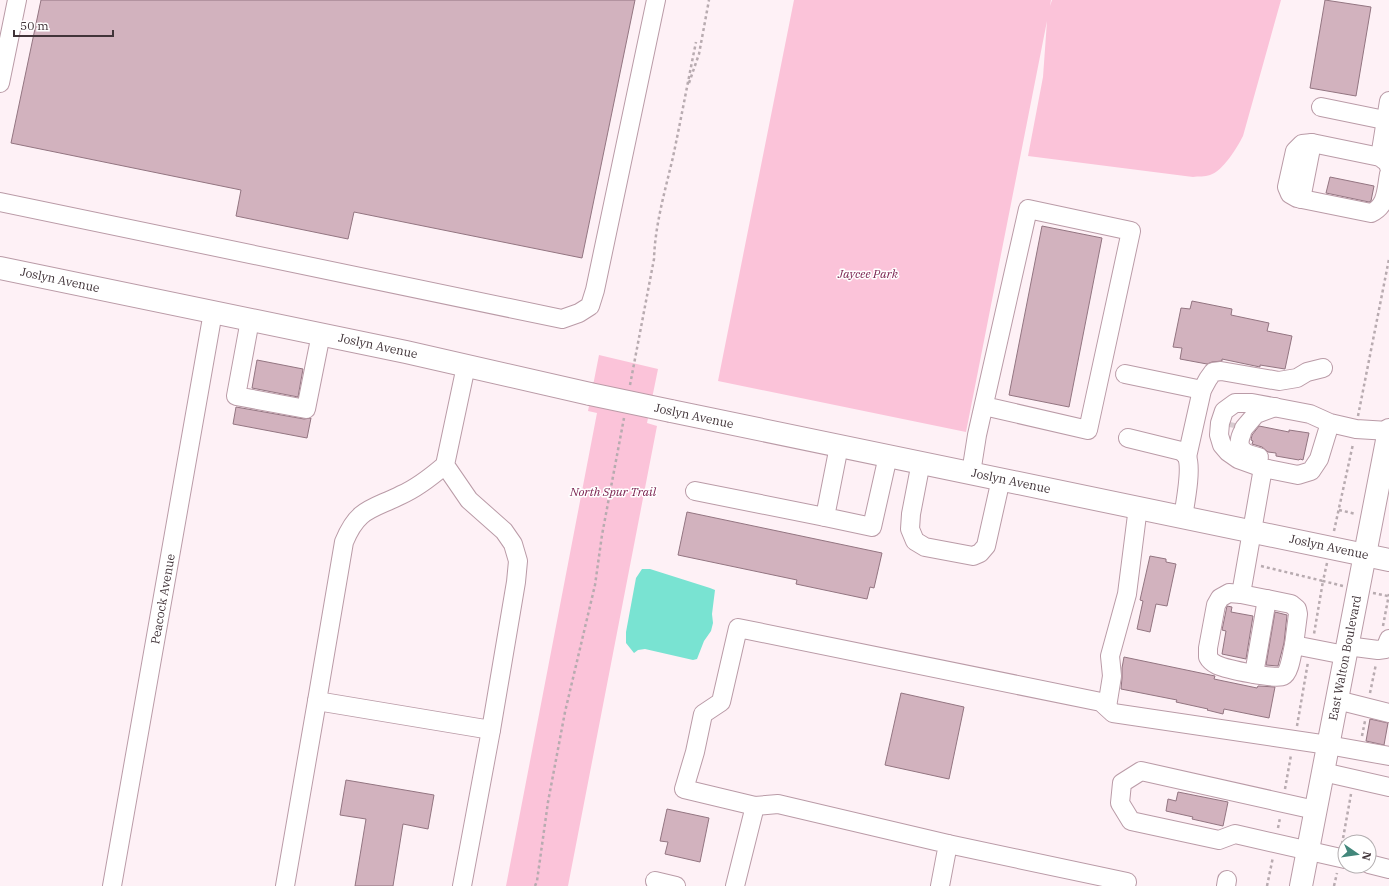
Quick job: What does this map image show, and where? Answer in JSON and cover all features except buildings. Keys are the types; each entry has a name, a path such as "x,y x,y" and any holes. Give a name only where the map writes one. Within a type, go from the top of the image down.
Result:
{"main road":[{"name":"Joslyn Avenue","path":"0,268 321,334 590,394 1389,560"},
{"name":"East Walton Boulevard","path":"1300,886 1389,431"}],"street":[{"path":"0,83 17,0"},
{"path":"0,202 562,319 579,313 590,306 595,290 656,0"},
{"path":"1389,101 1385,162 1312,143 1302,144 1295,151 1287,187 1290,194 1301,199 1371,213 1379,210 1383,204 1389,174"},
{"path":"1321,108 1388,121"},
{"path":"971,473 984,406 1028,209 1131,231 1088,430 984,406"},
{"name":"Peacock Avenue","path":"112,886 213,312"},
{"path":"250,320 236,396 306,409 321,334"},
{"path":"285,886 344,542 359,516 373,507 402,495 428,479 445,465 466,366"},
{"path":"1183,517 1188,482 1189,466 1187,457 1202,390 1213,372 1220,371 1279,381 1297,378 1307,372 1323,368"},
{"path":"1125,374 1202,390"},
{"path":"1330,423 1318,459 1311,471 1298,475 1263,468 1238,459 1228,452 1222,445 1219,435 1220,423 1224,411 1235,403 1252,403 1310,414 1330,423 1356,429 1389,431"},
{"path":"1275,407 1256,414 1243,412 1238,413 1233,417 1237,432 1247,455 1313,467"},
{"path":"1128,438 1181,451 1187,457"},
{"path":"825,516 840,446"},
{"path":"695,491 872,526 888,456"},
{"path":"921,462 911,514 910,529 915,541 925,547 973,556 980,553 986,546 1001,479"},
{"path":"445,465 469,500 504,531 513,544 518,562 491,730 462,886"},
{"path":"1241,594 1263,468"},
{"path":"1107,707 1112,676 1110,656 1127,594 1138,508"},
{"path":"1229,593 1241,594 1291,604 1297,609 1303,646 1288,672 1284,676 1276,677 1254,674 1217,665 1208,657 1208,648 1216,605 1220,598 1229,593"},
{"path":"1254,674 1267,599"},
{"path":"1127,882 948,844 778,804 755,806 684,789 695,752 703,714 721,702 738,628 1102,702 1114,713 1328,745 1389,756"},
{"path":"1303,646 1346,650 1378,650 1385,649 1389,639"},
{"path":"1337,700 1389,713"},
{"path":"317,701 491,730"},
{"path":"1315,810 1141,771 1122,783 1120,803 1131,821 1219,840 1236,834 1337,857"},
{"path":"1323,772 1389,787"},
{"path":"735,886 755,806"},
{"path":"940,886 948,844"},
{"path":"1377,866 1389,869"},
{"path":"655,881 676,886"}],"path":[{"path":"687,90 699,54 709,0"},
{"path":"629,391 654,260 654,243 657,227 696,42"},
{"path":"1331,548 1389,258"},
{"path":"535,886 537,881 548,802 565,712 595,585 602,535 625,414"},
{"path":"1246,562 1323,581 1303,646 1294,740 1267,886"}],"green space":[{"name":"Jaycee Park","path":"794,0 1051,0 1050,6 1052,0 1281,0 1243,136 1233,153 1220,169 1210,175 1193,177 1028,156 1043,77 1047,21 966,432 718,381"},
{"name":"North Spur Trail","path":"599,355 658,369 647,423 657,426 568,886 506,886 597,413 588,411"}],"shaded area":[{"path":"642,569 650,569 715,590 712,614 713,623 711,631 704,641 697,659 693,660 645,649 638,650 634,653 626,643 626,632 636,578"}],"tunnel":[{"path":"1229,427 1230,422"}]}
